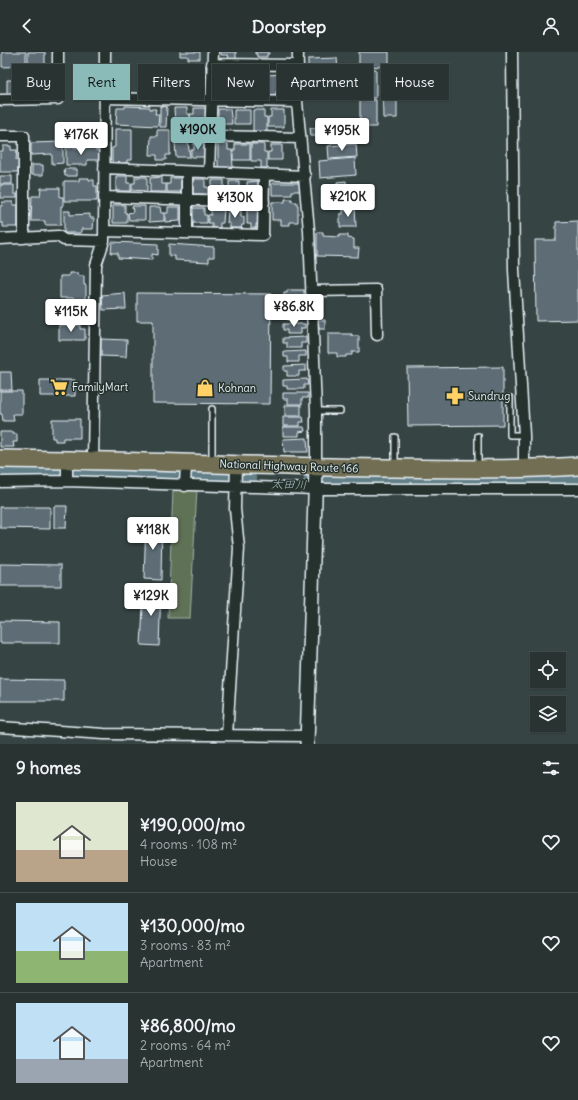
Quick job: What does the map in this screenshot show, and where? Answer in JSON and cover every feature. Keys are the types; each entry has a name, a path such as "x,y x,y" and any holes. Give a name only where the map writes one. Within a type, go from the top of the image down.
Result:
{"highway":[{"name":"National Highway Route 166","path":"0,460 67,463 93,460 185,476 212,463 235,478 316,480 395,468 524,470 578,466"}],"street":[{"path":"0,100 58,99 58,52"},
{"path":"105,52 105,64"},
{"path":"212,64 213,52"},
{"path":"298,52 298,64"},
{"path":"512,52 514,270 524,435 524,470"},
{"path":"0,727 104,739 227,735 307,740 316,480 316,411 305,176 300,138 298,102 130,98"},
{"path":"93,460 96,265 104,236 104,100"},
{"path":"209,173 212,100"},
{"path":"0,136 24,136 24,238"},
{"path":"211,136 300,138"},
{"path":"104,168 305,176"},
{"path":"186,172 186,233"},
{"path":"0,239 58,236 64,240 104,236 186,233 263,235 264,175"},
{"path":"104,197 264,202"},
{"path":"311,291 376,290 377,335"},
{"path":"67,463 67,479"},
{"path":"0,482 185,476 578,489"},
{"path":"227,735 239,548 235,509 235,478"}],"lane":[{"path":"510,398 510,435 524,435"},
{"path":"212,409 212,463"},
{"path":"316,411 340,411"},
{"path":"478,436 478,469"},
{"path":"395,437 395,468"}],"green space":[{"path":"173,489 197,489 190,618 168,618"}],"building":[{"path":"2,52 26,52 26,64 12,64 12,67 2,67"},
{"path":"28,52 45,52 45,64 28,64"},
{"path":"180,52 200,52 200,59 188,59 188,56 180,56"},
{"path":"221,52 236,52 236,61 230,61 228,55 221,55"},
{"path":"255,52 269,52 269,54 267,54 267,57 257,57"},
{"path":"359,52 389,52 389,64 381,64 381,67 373,66 373,64 359,64"},
{"path":"337,58 337,64 308,64 308,59"},
{"path":"203,62 203,64 180,64"},
{"path":"204,66 206,66 206,77 204,77"},
{"path":"373,69 376,69 376,98 373,98"},
{"path":"277,74 276,97 269,97 269,75"},
{"path":"7,80 12,80 12,93 7,93"},
{"path":"360,100 376,100 376,127 360,127"},
{"path":"383,100 397,100 397,118 383,118"},
{"path":"125,106 150,107 150,109 156,109 155,114 159,114 158,126 116,124 117,108 125,108"},
{"path":"160,106 167,107 166,127 160,127"},
{"path":"174,108 187,108 187,114 190,114 190,123 175,124"},
{"path":"194,108 206,108 206,123 191,123 190,114 194,114"},
{"path":"218,109 230,109 232,124 218,124"},
{"path":"234,110 250,110 250,124 234,124"},
{"path":"253,110 264,110 264,117 267,117 267,134 253,134"},
{"path":"271,110 284,110 284,127 268,127 268,117 271,117"},
{"path":"327,119 352,119 352,127 327,127"},
{"path":"310,128 335,128 335,132 339,132 339,128 356,128 357,135 351,135 351,142 329,143 329,140 318,140 318,136 311,136"},
{"path":"115,129 132,129 132,160 127,160 127,163 123,163 123,165 112,165 112,148 115,147"},
{"path":"157,130 170,130 170,155 166,155 166,160 157,160 157,155 150,155 151,136 157,136"},
{"path":"63,142 63,163 52,164 52,154 31,155 31,143"},
{"path":"175,142 188,142 190,157 176,157"},
{"path":"194,143 204,143 205,157 191,157 191,150 194,150"},
{"path":"218,144 228,144 228,150 232,150 233,168 218,168"},
{"path":"235,144 250,144 250,160 233,160 233,150 235,150"},
{"path":"251,144 264,144 264,152 267,152 267,168 261,168 261,161 251,161"},
{"path":"356,144 357,157 329,159 328,146"},
{"path":"271,145 282,145 282,160 268,160 268,152 271,152"},
{"path":"3,146 11,146 11,150 17,150 16,160 20,160 20,168 18,168 18,172 0,172 0,151 3,151"},
{"path":"95,147 95,150 99,150 99,160 87,160 87,165 66,165 66,148"},
{"path":"355,158 356,175 320,178 319,161"},
{"path":"32,165 43,165 43,175 32,175"},
{"path":"64,169 77,169 77,176 65,176"},
{"path":"0,176 12,176 12,184 0,184"},
{"path":"116,176 127,176 127,183 131,183 131,191 116,191"},
{"path":"135,177 147,177 147,191 132,190 132,183 135,183"},
{"path":"162,177 162,184 166,184 166,192 150,192 150,178"},
{"path":"79,178 89,178 89,180 94,180 94,186 97,186 97,201 64,201 64,181 79,181"},
{"path":"170,178 181,178 181,192 167,192 167,184 170,184"},
{"path":"193,179 205,179 205,187 208,187 208,194 193,194"},
{"path":"212,180 224,180 224,195 218,195 218,198 209,199 209,187 212,187"},
{"path":"229,181 239,181 239,187 243,187 243,199 229,199"},
{"path":"258,181 259,196 244,196 244,187 247,187 247,182"},
{"path":"346,181 347,195 337,195 337,182"},
{"path":"272,183 300,183 300,191 292,191 292,195 272,195"},
{"path":"0,185 14,185 14,194 17,194 17,198 0,198"},
{"path":"41,188 60,188 60,197 63,197 63,206 61,206 61,225 45,225 45,221 31,221 32,196 40,196"},
{"path":"285,199 292,199 292,202 297,202 298,205 298,222 290,222 290,225 281,225 281,220 272,220 272,202 285,202"},
{"path":"2,202 13,202 13,205 18,205 18,227 3,227 3,223 0,223 0,206 2,206"},
{"path":"113,205 125,205 127,223 113,223"},
{"path":"132,206 145,206 145,220 129,220 128,213 133,212"},
{"path":"347,206 355,206 356,227 340,227 340,214 343,214 343,210 347,210"},
{"path":"149,207 160,207 161,213 164,213 164,221 149,222"},
{"path":"168,207 180,207 180,221 165,222 165,213 168,213"},
{"path":"192,208 204,208 204,215 207,215 207,223 191,223"},
{"path":"211,209 224,209 223,223 220,223 220,228 212,228 212,223 208,223 208,215 211,215"},
{"path":"228,210 241,210 241,217 244,217 244,225 242,225 241,228 230,228 230,223 227,223"},
{"path":"247,210 258,210 258,224 256,224 256,228 251,228 251,224 247,224"},
{"path":"64,211 70,211 70,215 90,214 90,218 94,218 93,229 81,229 81,233 64,233"},
{"path":"578,221 578,320 536,321 535,240 556,240 556,222"},
{"path":"317,232 323,232 323,236 339,237 339,235 348,235 348,238 354,239 354,248 359,248 358,257 317,256"},
{"path":"112,242 158,244 158,255 152,254 152,260 118,258 118,253 111,253"},
{"path":"169,244 214,247 214,257 209,257 209,262 175,260 175,256 169,256"},
{"path":"69,273 78,273 78,276 84,276 84,285 86,285 86,303 74,303 74,298 60,298 60,276 69,276"},
{"path":"287,290 304,290 304,297 299,297 299,300 297,300 297,305 287,305 287,297 284,297 284,293 287,293"},
{"path":"125,293 126,309 103,310 102,295"},
{"path":"137,293 271,294 270,404 153,403 153,321 137,321"},
{"path":"60,306 75,306 75,310 85,310 85,323 66,323 66,320 60,320"},
{"path":"283,308 305,308 305,313 298,313 298,320 287,320 287,313 283,313"},
{"path":"318,320 325,320 325,329 319,329"},
{"path":"283,324 305,324 305,328 301,328 301,334 287,334 287,330 283,330"},
{"path":"59,325 80,325 80,329 85,329 85,340 59,340"},
{"path":"328,334 352,334 352,336 359,336 359,352 352,352 352,355 346,355 346,357 337,357 337,353 328,353"},
{"path":"306,337 306,343 301,343 301,348 287,348 287,343 283,343 283,338"},
{"path":"101,339 127,340 126,357 101,356"},
{"path":"306,351 306,356 299,356 299,362 288,362 288,357 284,357 284,352"},
{"path":"306,365 306,371 299,371 299,376 287,376 287,371 284,371 284,366"},
{"name":"Sundrug","path":"503,367 503,425 408,426 407,368"},
{"path":"0,372 11,372 12,390 0,390"},
{"path":"307,379 308,385 304,385 304,389 287,389 287,386 283,386 283,380"},
{"path":"40,380 75,380 75,396 40,396"},
{"path":"0,391 22,391 22,414 13,414 14,421 3,421 2,414 0,414"},
{"path":"283,393 308,393 308,398 302,398 302,404 288,404 288,399 283,399"},
{"path":"285,405 301,405 301,416 285,416"},
{"path":"283,417 303,417 304,422 300,422 300,426 283,426"},
{"path":"52,419 80,419 80,438 63,438 63,441 55,441 55,438 52,438"},
{"path":"283,427 304,427 305,431 299,432 299,436 283,436"},
{"path":"0,432 13,432 13,434 17,434 17,442 13,442 14,447 0,447"},
{"path":"307,438 308,452 284,452 283,439"},
{"path":"54,506 67,506 66,528 54,528"},
{"path":"0,507 50,507 50,529 0,528"},
{"path":"146,521 162,522 161,580 144,579"},
{"path":"0,564 61,565 61,586 0,586"},
{"path":"144,587 161,588 159,646 141,645"},
{"path":"0,621 60,622 60,643 0,643"},
{"path":"0,679 64,680 64,701 0,701"}],"waterway":[{"name":"太田川","path":"0,473 246,482"},
{"name":"太田川","path":"314,484 578,482"}],"place":[{"name":"FamilyMart","path":"59,387"},
{"name":"Kohnan","path":"205,388"},
{"name":"Sundrug","path":"455,396"}]}
